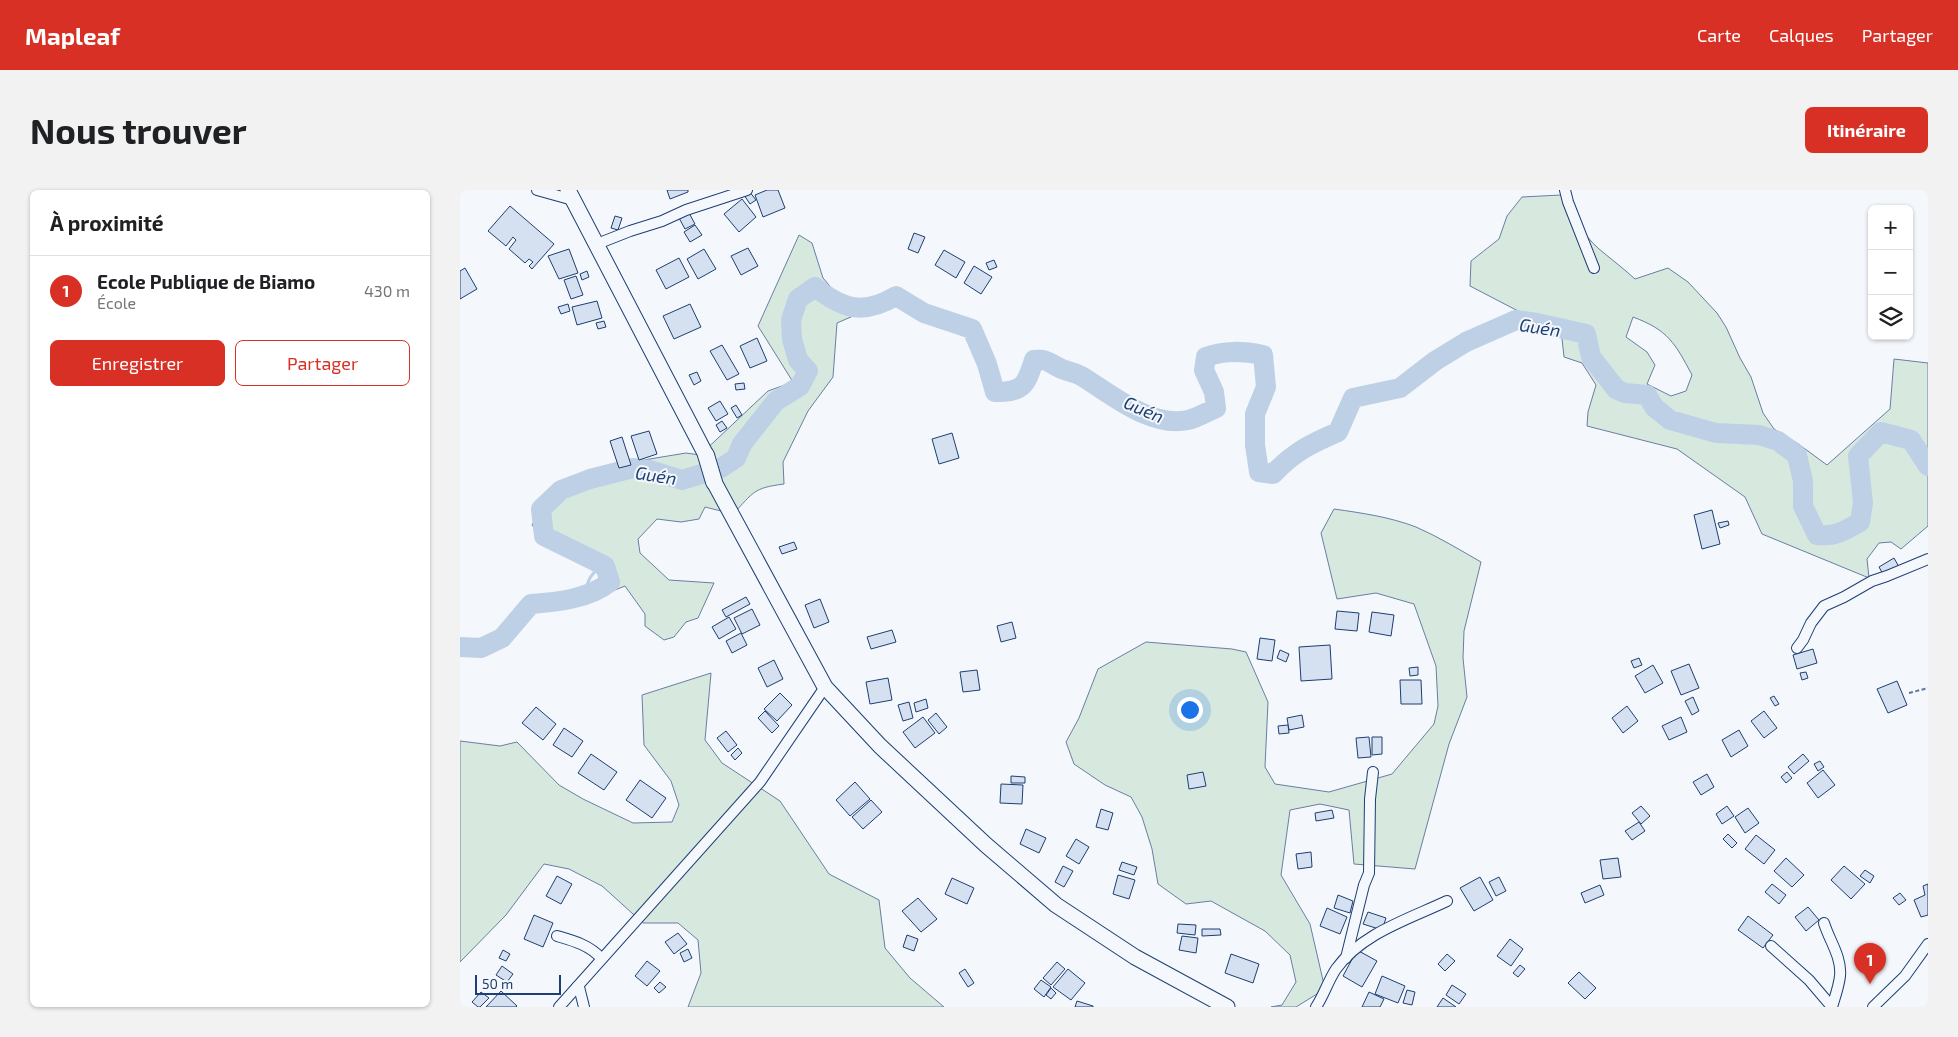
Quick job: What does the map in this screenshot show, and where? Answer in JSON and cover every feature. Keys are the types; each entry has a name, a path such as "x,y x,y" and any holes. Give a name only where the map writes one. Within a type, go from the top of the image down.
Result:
{"main road":[{"path":"570,195 706,455 714,482 826,687 894,759 986,845 1056,905 1135,957 1227,1007"}],"street":[{"path":"537,190 570,195"},
{"path":"597,244 686,210 747,190"},
{"path":"1565,190 1594,268"},
{"path":"1797,648 1824,606 1844,597 1872,580 1887,576 1928,559"},
{"path":"559,1007 760,782 826,687"},
{"path":"1346,958 1364,885 1369,873 1370,799 1373,772"},
{"path":"1316,1007 1331,978 1346,958 1374,935 1447,901"},
{"path":"1824,922 1840,968 1840,977 1832,1007"},
{"path":"557,936 580,942 594,950 601,958"},
{"path":"1873,1007 1905,976 1928,944"},
{"path":"1771,946 1809,980 1832,1007"},
{"path":"577,987 579,987 584,1007"}],"path":[{"path":"1909,693 1928,688"}],"shaded area":[{"path":"1561,195 1587,237 1635,279 1668,268 1688,282 1717,313 1726,327 1751,377 1763,413 1774,429 1827,465 1890,409 1894,359 1928,363 1928,526 1901,549 1891,542 1879,543 1867,559 1869,578 1762,534 1745,497 1677,449 1587,426 1588,412 1596,385 1582,363 1564,357 1560,320 1520,312 1470,286 1471,261 1499,239 1507,216 1522,197","holes":["1633,317 1663,333 1681,354 1692,375 1686,391 1671,396 1647,384 1655,365 1647,352 1626,337"]},
{"path":"799,235 812,243 823,278 835,292 860,313 837,323 833,377 808,411 783,462 784,484 760,489 733,514 705,507 699,519 681,522 657,519 638,539 640,553 669,580 714,583 698,618 686,622 674,637 664,640 645,626 645,614 625,586 615,590 591,567 539,540 532,524 552,511 563,495 601,467 686,453 700,455 768,391 793,382 758,326"},
{"path":"1334,509 1386,518 1416,527 1481,562 1464,631 1463,658 1467,697 1449,744 1415,869 1354,864 1349,810 1320,804 1290,810 1281,875 1310,924 1325,989 1296,1007 1271,1007 1282,1005 1296,982 1290,955 1265,931 1211,901 1186,904 1158,884 1152,849 1142,817 1131,797 1105,785 1074,764 1066,742 1079,718 1098,669 1146,642 1232,649 1246,652 1268,702 1265,767 1275,784 1329,792 1392,774 1434,724 1438,706 1436,666 1414,604 1376,593 1337,599 1321,533"},
{"path":"711,673 705,740 722,763 780,801 829,874 879,900 885,948 910,978 944,1007 688,1007 701,973 698,940 678,923 643,923 602,886 569,869 544,864 506,915 460,962 460,741 500,746 517,742 559,785 583,799 633,823 672,822 679,805 671,781 644,745 642,695"}],"building":[{"path":"667,190 688,190 688,192 670,199"},
{"path":"767,190 778,190 785,208 763,217 755,195"},
{"path":"749,191 756,200 750,204 744,195"},
{"path":"742,199 756,217 739,232 724,214"},
{"path":"510,206 554,244 532,269 529,266 533,262 529,259 525,263 509,249 516,240 513,237 506,246 488,231"},
{"path":"689,213 695,224 685,229 679,218"},
{"path":"615,216 622,218 618,230 611,228"},
{"path":"695,225 702,235 690,242 684,232"},
{"path":"914,233 925,237 918,253 908,249"},
{"path":"748,248 758,266 741,275 731,256"},
{"path":"569,249 578,273 559,279 548,256"},
{"path":"704,249 716,269 698,279 687,259"},
{"path":"944,250 965,262 956,278 935,265"},
{"path":"679,258 689,277 666,289 656,270"},
{"path":"994,260 997,267 989,270 986,263"},
{"path":"974,266 992,277 981,294 964,283"},
{"path":"465,268 477,289 460,299 460,271"},
{"path":"587,271 589,277 582,280 580,274"},
{"path":"576,276 583,295 571,299 564,280"},
{"path":"597,301 602,318 577,325 572,307"},
{"path":"568,304 570,311 561,314 558,307"},
{"path":"690,304 701,327 674,339 663,316"},
{"path":"604,321 606,327 598,329 596,323"},
{"path":"757,338 767,361 750,368 740,346"},
{"path":"722,345 739,374 727,380 710,351"},
{"path":"697,372 701,381 694,385 689,375"},
{"path":"744,383 745,389 736,390 735,384"},
{"path":"720,401 728,414 716,421 708,408"},
{"path":"736,405 742,415 737,418 731,408"},
{"path":"722,421 727,428 720,432 716,425"},
{"path":"649,431 657,454 639,460 631,436"},
{"path":"952,433 959,458 939,464 932,439"},
{"path":"622,437 631,465 619,468 610,441"},
{"path":"1712,510 1720,544 1702,549 1694,515"},
{"path":"1728,521 1729,525 1720,528 1718,523"},
{"path":"794,542 797,549 782,554 779,547"},
{"path":"1894,558 1899,567 1884,576 1879,567"},
{"path":"746,597 750,604 726,617 722,610"},
{"path":"820,599 829,622 814,628 805,605"},
{"path":"752,609 760,625 742,634 734,618"},
{"path":"1337,611 1359,613 1357,631 1335,629"},
{"path":"1372,612 1394,615 1391,636 1369,632"},
{"path":"729,617 736,629 719,639 712,627"},
{"path":"1012,622 1016,638 1001,642 997,626"},
{"path":"892,630 896,642 871,649 867,637"},
{"path":"741,633 747,645 732,653 726,641"},
{"path":"1260,638 1275,640 1272,661 1257,659"},
{"path":"1330,645 1332,679 1301,681 1299,647"},
{"path":"1813,649 1817,663 1797,669 1793,655"},
{"path":"1280,650 1289,654 1286,662 1277,658"},
{"path":"1639,658 1642,665 1634,668 1631,661"},
{"path":"774,660 783,679 767,687 758,668"},
{"path":"1689,664 1699,688 1681,695 1671,671"},
{"path":"1653,665 1663,683 1645,693 1635,676"},
{"path":"1418,667 1418,675 1410,676 1409,668"},
{"path":"977,670 980,690 963,692 960,672"},
{"path":"1806,672 1808,678 1802,680 1800,673"},
{"path":"888,678 892,700 870,704 866,682"},
{"path":"1400,680 1421,680 1422,704 1401,704"},
{"path":"1897,681 1907,705 1888,713 1877,689"},
{"path":"780,693 792,705 777,721 764,709"},
{"path":"1774,696 1779,704 1775,706 1770,698"},
{"path":"1693,697 1699,711 1692,715 1685,701"},
{"path":"926,699 928,708 916,712 914,703"},
{"path":"909,702 913,718 903,721 898,705"},
{"path":"1627,706 1638,721 1623,733 1612,718"},
{"path":"536,707 556,724 543,740 522,723"},
{"path":"765,711 779,726 772,733 758,718"},
{"path":"1764,711 1777,728 1764,738 1751,721"},
{"path":"936,713 947,727 939,734 928,720"},
{"path":"1302,715 1304,727 1289,730 1287,718"},
{"path":"923,717 935,733 915,748 903,732"},
{"path":"1681,717 1687,732 1669,740 1662,726"},
{"path":"1288,725 1289,733 1279,734 1278,726"},
{"path":"564,728 583,741 572,757 553,745"},
{"path":"1739,730 1748,746 1731,757 1722,740"},
{"path":"726,731 737,745 728,752 717,738"},
{"path":"1369,737 1371,757 1358,758 1356,738"},
{"path":"1372,737 1382,737 1382,754 1372,755"},
{"path":"738,748 742,753 735,760 731,755"},
{"path":"591,754 617,772 604,790 578,773"},
{"path":"1803,754 1809,761 1794,774 1788,767"},
{"path":"1820,761 1824,767 1818,771 1814,764"},
{"path":"1823,770 1835,785 1818,798 1807,783"},
{"path":"1203,772 1206,786 1189,789 1187,775"},
{"path":"1787,772 1792,778 1786,783 1781,777"},
{"path":"1707,774 1714,787 1701,795 1693,782"},
{"path":"1011,776 1025,777 1025,783 1011,783"},
{"path":"640,780 666,798 652,818 626,800"},
{"path":"855,782 870,799 850,816 836,800"},
{"path":"1001,784 1023,785 1022,804 1000,803"},
{"path":"871,800 882,812 863,829 852,817"},
{"path":"1641,806 1650,816 1641,824 1632,813"},
{"path":"1727,806 1734,816 1722,824 1716,814"},
{"path":"1748,808 1759,823 1745,833 1735,817"},
{"path":"1101,809 1113,813 1108,830 1096,827"},
{"path":"1332,810 1334,818 1316,821 1315,813"},
{"path":"1639,822 1645,831 1632,840 1625,831"},
{"path":"1026,829 1046,838 1039,853 1020,844"},
{"path":"1728,834 1737,843 1732,848 1723,839"},
{"path":"1756,835 1775,850 1764,864 1745,849"},
{"path":"1076,839 1089,847 1079,864 1066,856"},
{"path":"1311,852 1312,867 1298,869 1296,854"},
{"path":"1618,858 1621,877 1603,879 1600,860"},
{"path":"1786,858 1804,875 1792,887 1774,871"},
{"path":"1122,862 1137,867 1134,875 1119,870"},
{"path":"1063,866 1073,871 1064,887 1055,882"},
{"path":"1844,866 1865,884 1851,899 1831,880"},
{"path":"1865,870 1874,876 1870,883 1860,876"},
{"path":"1118,875 1135,880 1129,899 1113,894"},
{"path":"557,876 572,884 561,904 546,896"},
{"path":"1480,877 1493,900 1474,911 1460,888"},
{"path":"1499,877 1506,891 1496,896 1489,882"},
{"path":"952,878 974,888 967,904 945,894"},
{"path":"1772,884 1786,895 1779,904 1765,892"},
{"path":"1928,884 1928,915 1921,917 1914,900 1925,895 1923,886"},
{"path":"1600,885 1604,895 1585,903 1581,893"},
{"path":"1900,893 1906,900 1899,905 1893,898"},
{"path":"1338,895 1353,901 1350,913 1334,908"},
{"path":"918,898 937,919 921,932 902,911"},
{"path":"1808,907 1819,920 1806,931 1795,917"},
{"path":"1327,908 1347,917 1340,934 1320,926"},
{"path":"1368,912 1386,918 1382,930 1363,924"},
{"path":"534,915 553,923 543,947 524,939"},
{"path":"1748,916 1773,935 1763,948 1738,930"},
{"path":"1178,924 1196,925 1195,935 1177,933"},
{"path":"1202,929 1220,929 1221,935 1202,936"},
{"path":"678,933 687,944 674,954 665,942"},
{"path":"907,935 918,939 914,951 903,947"},
{"path":"1182,936 1198,938 1196,953 1179,950"},
{"path":"1510,939 1523,949 1511,966 1497,956"},
{"path":"688,949 692,958 684,962 680,953"},
{"path":"503,950 510,954 506,961 499,958"},
{"path":"1357,950 1377,961 1362,987 1343,976"},
{"path":"1231,954 1259,964 1253,983 1225,973"},
{"path":"1447,954 1455,961 1445,971 1438,964"},
{"path":"647,961 660,971 647,986 635,976"},
{"path":"1057,962 1065,969 1051,985 1043,978"},
{"path":"1520,965 1525,969 1518,977 1513,973"},
{"path":"502,966 513,974 507,982 496,975"},
{"path":"965,969 974,983 968,987 959,973"},
{"path":"1068,969 1085,983 1071,1000 1053,987"},
{"path":"1579,972 1596,988 1585,999 1568,983"},
{"path":"1382,976 1405,986 1398,1003 1375,994"},
{"path":"1041,980 1051,987 1044,997 1034,989"},
{"path":"660,982 666,987 659,993 654,988"},
{"path":"1452,985 1466,994 1459,1004 1446,995"},
{"path":"1051,988 1056,993 1051,999 1046,995"},
{"path":"1407,990 1415,992 1412,1005 1403,1003"},
{"path":"501,991 517,1006 486,1007"},
{"path":"481,992 489,998 478,1007 472,1002"},
{"path":"1369,992 1384,999 1380,1007 1362,1007"},
{"path":"1443,998 1456,1007 1437,1007"},
{"path":"1077,1001 1093,1006 1093,1007 1075,1007"}],"waterway":[{"name":"Guén","path":"460,647 481,648 502,638 531,604 562,601 582,596 610,582 605,566 544,536 541,509 561,490 590,479 633,468 650,470 682,480 721,468 736,458 742,444 776,401 800,386 808,371 798,360 792,339 791,320 798,299 815,287 835,301 854,307 874,306 896,296 924,313 972,329 987,364 995,392 1018,389 1026,382 1034,360 1043,360 1081,376 1119,401 1146,415 1160,419 1188,420 1216,408 1214,392 1204,370 1206,357 1234,352 1263,355 1266,387 1255,414 1255,445 1259,472 1273,474 1303,449 1338,432 1353,398 1400,388 1435,361 1466,342 1516,320 1586,334 1591,357 1616,389 1625,393 1647,395 1654,407 1670,420 1716,433 1759,435 1778,441 1797,455 1803,481 1803,506 1817,535 1835,534 1860,522 1863,503 1858,456 1881,432 1911,440 1928,466"},
{"path":"585,595 590,577 605,566"}],"place":[{"name":"Ecole Publique de Biamo","path":"1870,984"}]}
